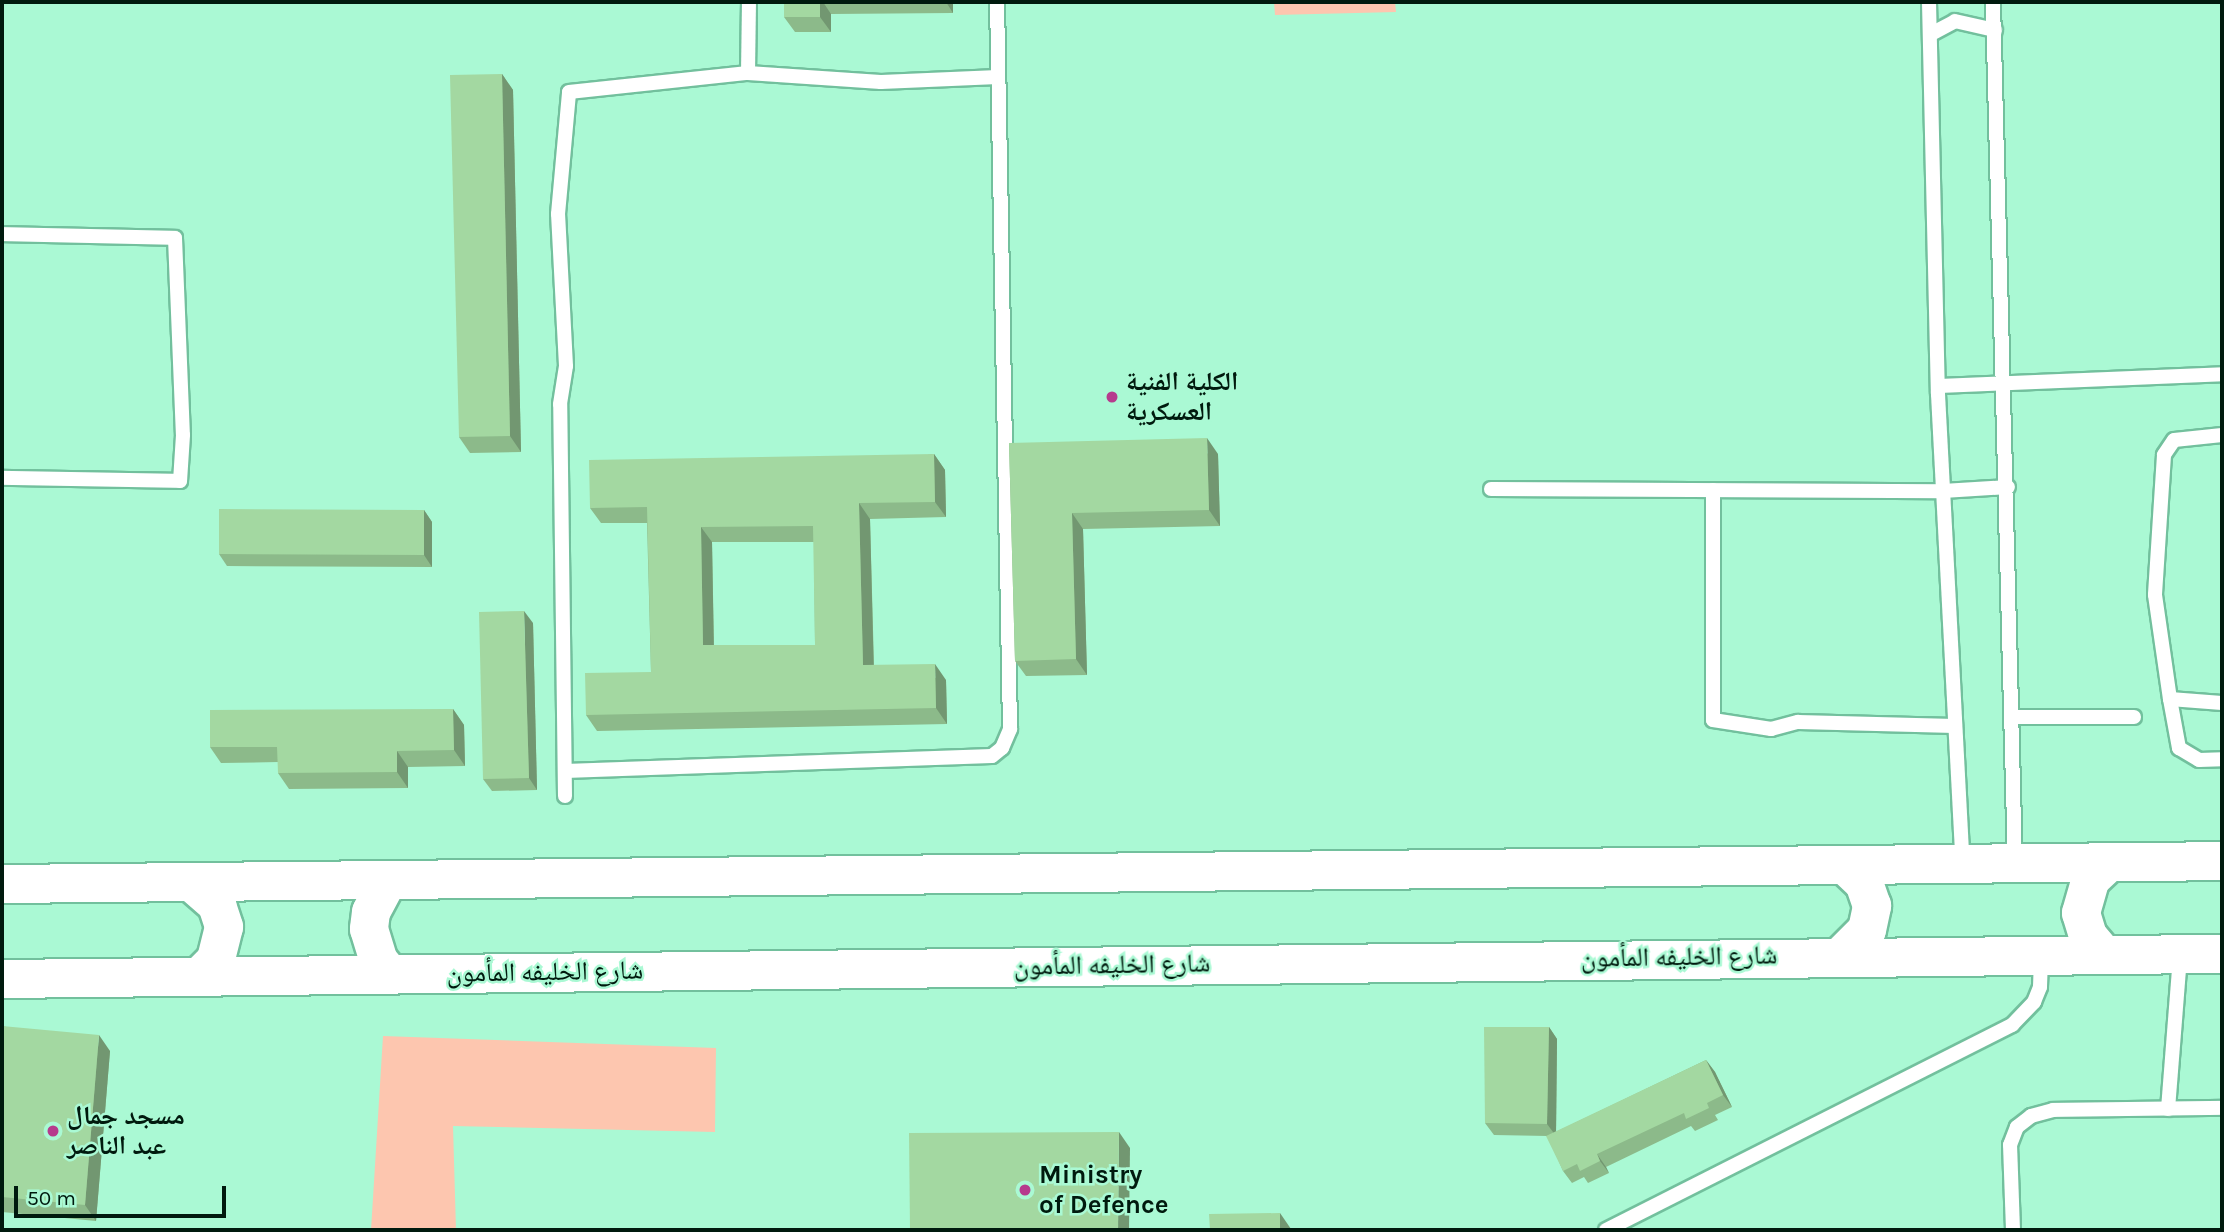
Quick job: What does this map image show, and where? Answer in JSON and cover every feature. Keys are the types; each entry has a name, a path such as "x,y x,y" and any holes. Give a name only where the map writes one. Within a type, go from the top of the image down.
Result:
{"main road":[{"path":"2,884 2222,861"},
{"path":"2104,955 2088,936 2081,913 2091,879 2108,863"},
{"path":"1842,955 1867,930 1872,906 1864,883 1846,866"},
{"path":"191,882 217,905 224,927 216,960 201,976"},
{"path":"387,882 371,912 369,929 379,961 390,974"},
{"name":"شارع الخليفه المأمون","path":"2,979 1842,955 2222,954"}],"lane":[{"path":"748,73 749,2"},
{"path":"565,771 992,756 1002,748 1010,729 997,2"},
{"path":"1929,2 1944,491 1963,864"},
{"path":"1993,2 2014,717 2015,864"},
{"path":"1931,34 1955,21 1995,30"},
{"path":"565,796 559,404 566,366 558,214 569,92 748,73 881,82 998,77"},
{"path":"2,234 175,238 183,435 180,481 2,478"},
{"path":"1940,386 2004,387 2222,374"},
{"path":"2222,435 2174,440 2164,454 2155,595 2179,748 2200,760 2222,759"},
{"path":"1491,489 1944,491 2008,487"},
{"path":"1713,490 1713,720 1771,729 1798,722 1955,726"},
{"path":"2170,699 2222,702"},
{"path":"2014,717 2134,717"},
{"path":"2168,1109 2180,954"},
{"path":"1606,1230 2012,1025 2034,1002 2041,979 2041,955"},
{"path":"2013,1230 2010,1145 2024,1121 2053,1110 2222,1108"}],"shaded area":[{"path":"1274,2 1395,2 1396,12 1275,15"},
{"path":"383,1036 716,1048 715,1132 453,1126 456,1230 371,1230"}],"building":[{"path":"784,2 820,2 820,17 784,17"},
{"path":"502,74 510,436 459,437 450,75"},
{"path":"1207,438 1209,510 1072,513 1076,659 1015,661 1009,443"},
{"path":"934,454 935,502 859,503 863,665 935,664 936,708 586,715 585,673 651,672 647,507 590,508 589,460","holes":["813,526 815,645 703,645 701,527"]},
{"path":"219,509 424,510 424,555 219,554"},
{"path":"524,611 529,778 483,779 479,612"},
{"path":"453,709 454,750 397,751 397,772 278,773 277,747 210,747 210,710"},
{"name":"مسجد جمال عبد الناصر","path":"2,1026 99,1035 85,1205 2,1197"},
{"path":"1484,1027 1549,1027 1547,1124 1485,1123"},
{"path":"1706,1060 1723,1095 1707,1103 1709,1108 1686,1119 1684,1113 1597,1154 1600,1161 1580,1171 1577,1164 1563,1171 1546,1136"},
{"name":"Ministry of Defence","path":"1119,1132 1118,1230 910,1230 909,1133"},
{"path":"1280,1213 1280,1230 1210,1230 1209,1214"}],"place":[{"name":"الكلية الفنية العسكرية","path":"1112,397"},
{"name":"مسجد جمال عبد الناصر","path":"53,1131"},
{"name":"Ministry of Defence","path":"1025,1190"}]}
